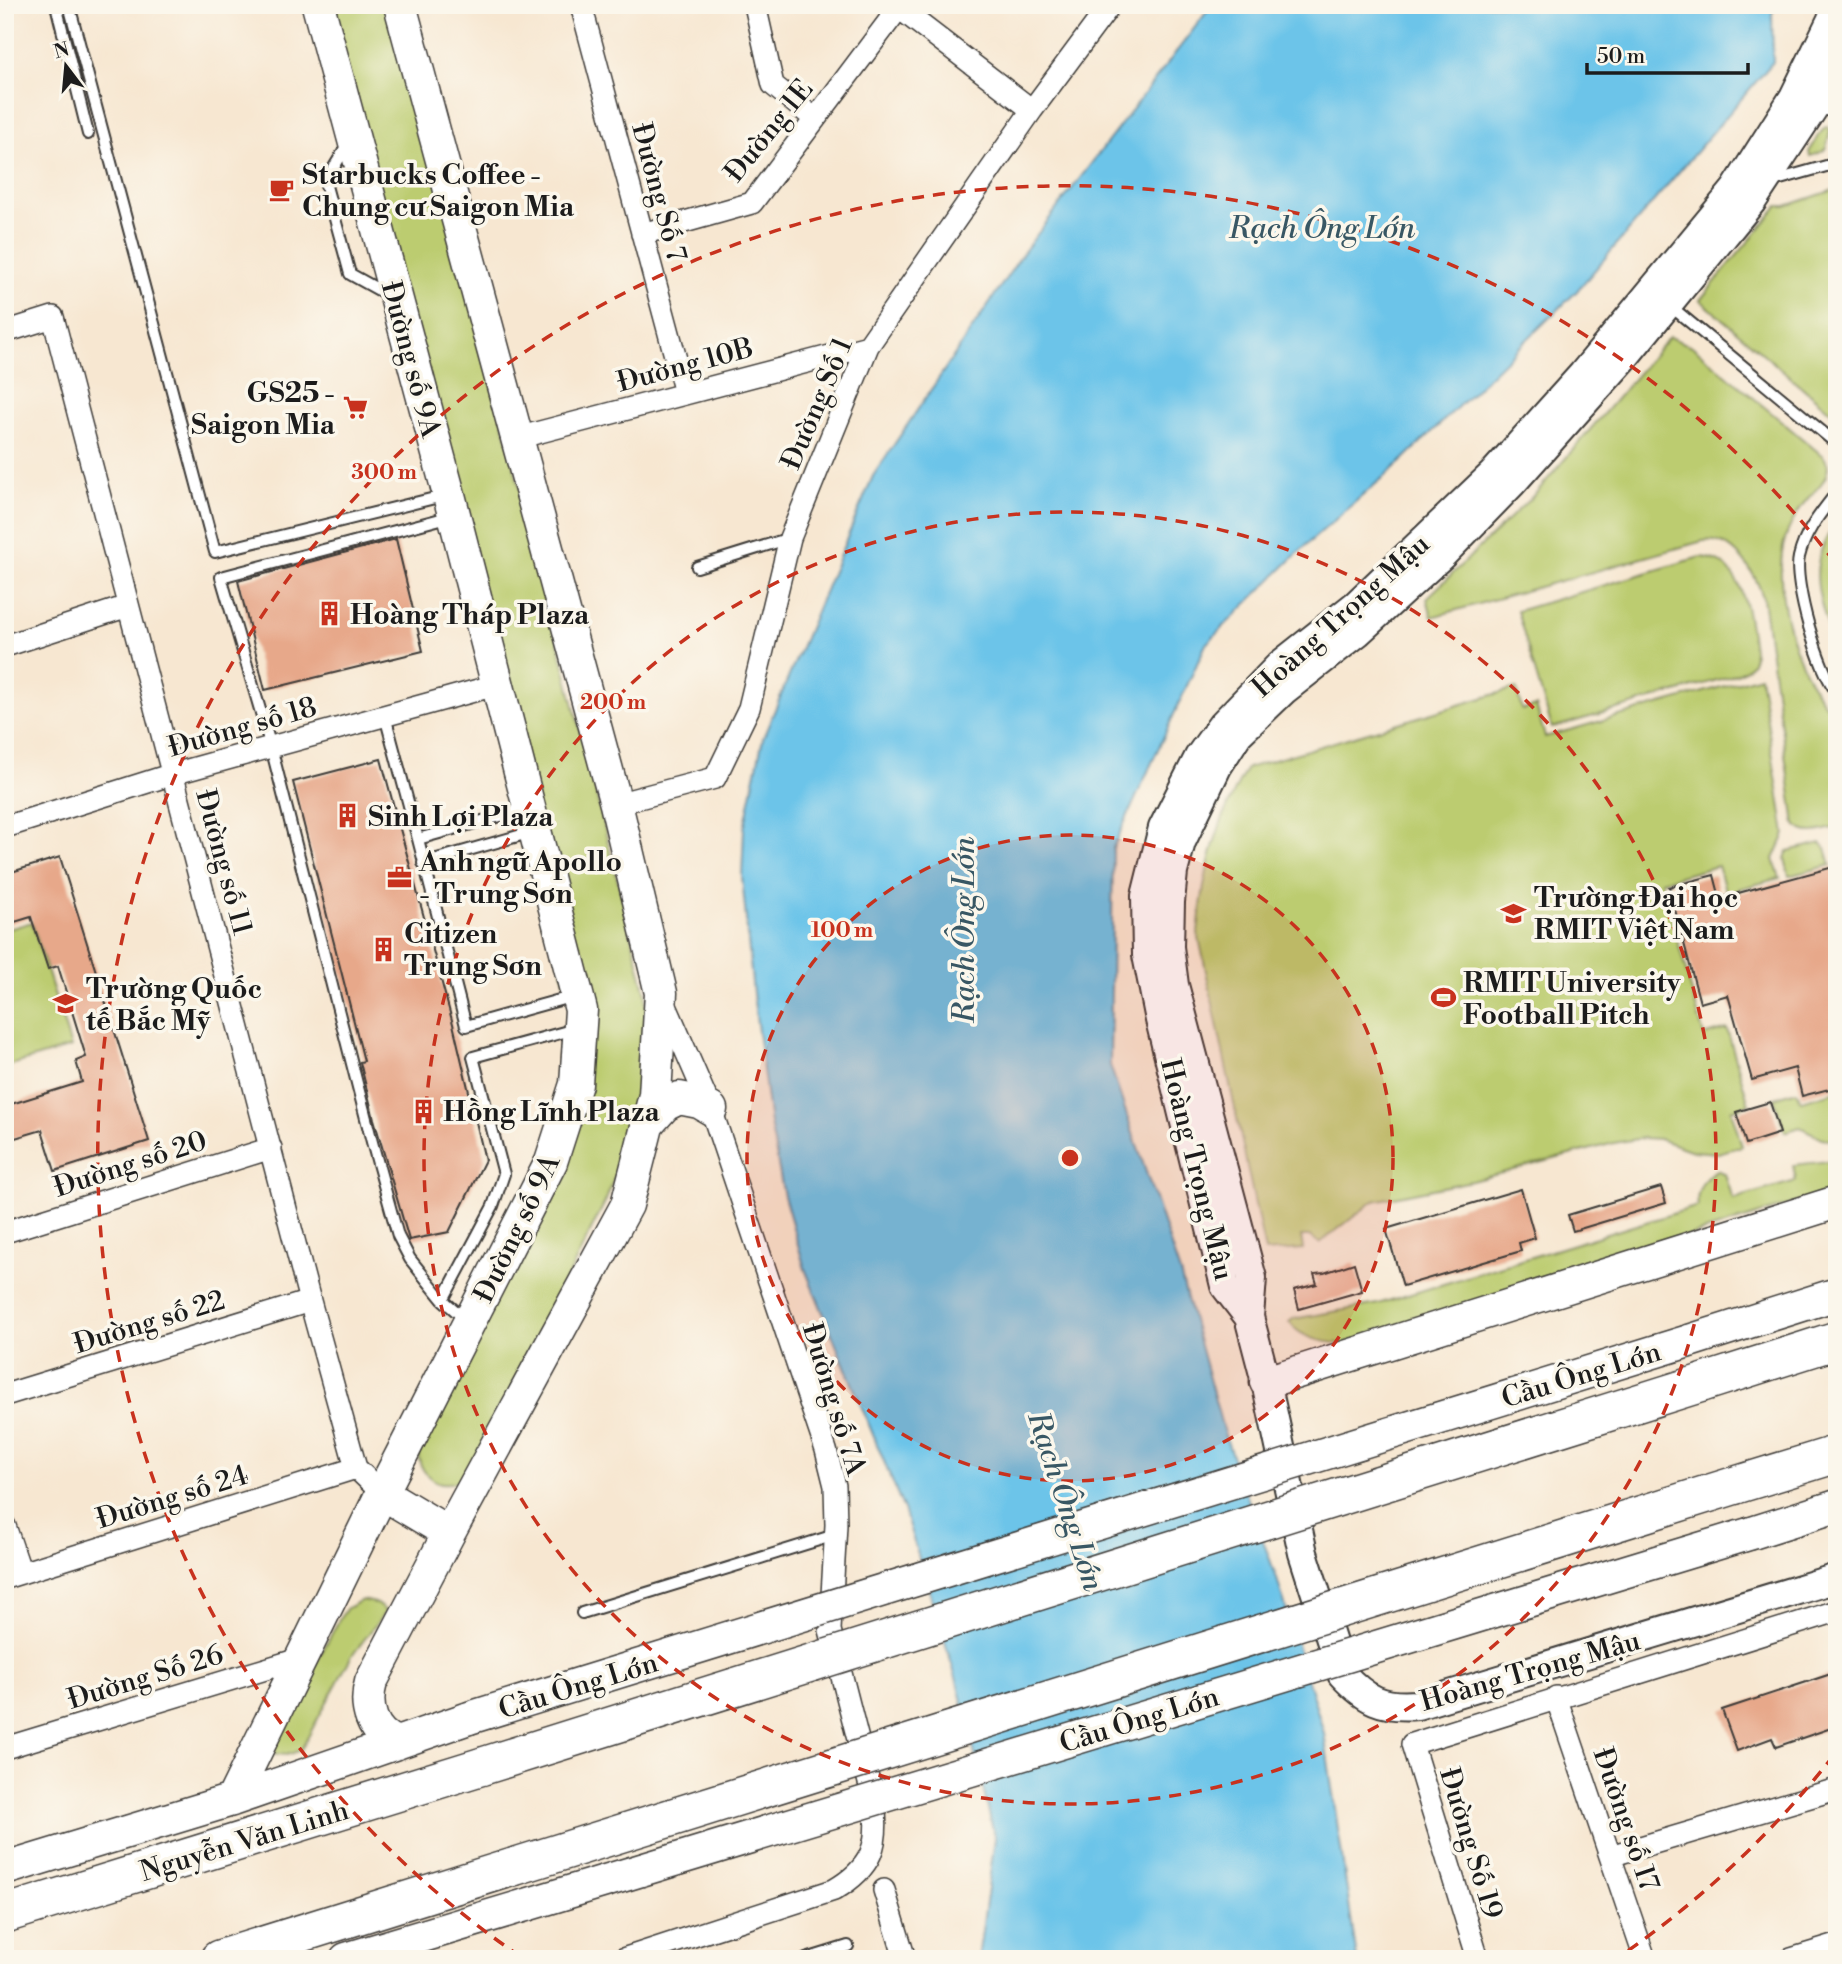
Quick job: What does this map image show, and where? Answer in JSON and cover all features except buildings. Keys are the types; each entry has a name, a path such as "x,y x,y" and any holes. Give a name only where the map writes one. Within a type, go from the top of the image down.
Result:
{"highway":[{"name":"Cầu Ông Lớn","path":"483,1766 1837,1340"},
{"name":"Cầu Ông Lớn","path":"219,1959 1837,1454"},
{"name":"Nguyễn Văn Linh","path":"5,1914 483,1766"}],"main road":[{"name":"Đường số 9A","path":"232,1800 382,1493 469,1323 508,1213 551,1162 576,1084 581,1027 581,1010 532,819 318,5"},
{"path":"397,1743 386,1739 377,1730 370,1714 367,1695 371,1682 627,1205 655,1095 661,993 616,804 400,5"},
{"name":"Hoàng Trọng Mậu","path":"1249,1317 1225,1286 1147,956 1146,895 1163,828 1199,757 1222,725 1280,665 1356,605 1493,474 1583,374 1735,190 1815,105 1837,9"},
{"name":"Hoàng Trọng Mậu","path":"1837,61 1815,105 1752,201 1622,360 1512,484 1358,632 1284,690 1238,734 1217,767 1181,842 1172,882 1169,947 1180,1009 1252,1278 1249,1317 1303,1553 1342,1674 1355,1688 1391,1707 1417,1705 1837,1578"},
{"path":"647,1125 665,1105 679,1098 699,1102 711,1108"},
{"path":"1266,1382 1837,1202"},
{"name":"Cầu Ông Lớn","path":"470,1718 1837,1294"},
{"path":"382,1493 449,1533"},
{"name":"Cầu Ông Lớn","path":"346,1959 1837,1506"},
{"name":"Nguyễn Văn Linh","path":"5,1869 232,1800 470,1718"}],"street":[{"name":"Đường Số 7","path":"581,5 685,393"},
{"path":"755,5 773,85 815,119"},
{"name":"Đường Số 1","path":"616,804 715,778 749,708 790,538 868,346 1032,110 1110,5"},
{"name":"Đường 1E","path":"642,234 752,203 900,6"},
{"path":"900,6 1032,110"},
{"name":"Đường số 11","path":"5,332 53,317 356,1468"},
{"name":"Đường 10B","path":"517,438 868,346"},
{"path":"5,646 128,606"},
{"name":"Đường số 18","path":"5,827 173,774 496,685"},
{"name":"Đường số 7A","path":"623,1959 834,1890 852,1879 866,1864 874,1846 877,1825 874,1802 830,1630 835,1486 826,1450 711,1108 661,993"},
{"name":"Đường số 20","path":"5,1232 271,1148"},
{"name":"Đường số 22","path":"5,1395 310,1301"},
{"path":"356,1468 382,1493"},
{"name":"Đường số 24","path":"13,1575 356,1468"},
{"path":"5,1526 13,1575"},
{"path":"1556,1697 1837,1611"},
{"name":"Đường Số 26","path":"5,1748 302,1658"},
{"name":"Đường Số 19","path":"1478,1959 1412,1744 1556,1697"},
{"name":"Đường số 17","path":"1556,1697 1645,1959"},
{"path":"1610,1856 1837,1789"},
{"path":"884,1890 905,1959"},
{"path":"1791,1959 1837,1945"}],"lane":[{"path":"56,5 88,135"},
{"path":"69,5 215,552 450,505"},
{"path":"1764,184 1837,163"},
{"path":"1668,304 1837,444"},
{"path":"1837,492 1808,531 1798,560 1800,591 1819,657 1832,687 1837,692"},
{"path":"450,505 221,577 271,747 398,1236 410,1259 443,1300 469,1323"},
{"path":"697,567 790,538"},
{"path":"385,716 466,1026 577,995"},
{"path":"418,839 532,819"},
{"path":"424,863 532,819"},
{"path":"443,1300 508,1213 504,1174 473,1058 581,1027"},
{"path":"582,1613 835,1535"},
{"path":"806,1959 849,1946"}],"green space":[{"path":"331,5 394,5 468,282 646,994 646,1047 636,1103 624,1151 606,1200 472,1471 460,1480 449,1483 441,1483 428,1476 420,1463 418,1447 587,1076"},
{"path":"1827,127 1830,131 1826,148 1810,156 1809,152"},
{"path":"1837,189 1837,417 1700,300 1778,206 1786,206"},
{"path":"1669,337 1692,346 1827,462 1826,476 1802,506 1785,539 1781,583 1791,634 1799,658 1810,681 1837,717 1837,827 1809,832 1795,825 1763,598 1755,578 1742,558 1724,544 1703,541 1432,617 1427,598 1536,493"},
{"path":"1837,523 1837,653 1821,603 1817,571 1826,539"},
{"path":"1700,557 1716,560 1727,568 1736,580 1747,610 1754,656 1749,667 1731,676 1552,728 1517,611"},
{"path":"1760,676 1785,834 1774,859 1780,878 1738,889 1741,900 1729,903 1718,866 1661,881 1704,1036 1727,1029 1749,1104 1731,1110 1742,1146 1718,1153 1693,1151 1659,1139 1643,1138 1614,1143 1472,1181 1374,1201 1320,1243 1309,1236 1301,1236 1303,1249 1265,1252 1198,933 1203,890 1213,848 1227,807 1247,768 1516,688 1522,710 1536,706 1545,737"},
{"path":"1821,843 1826,848 1831,865 1789,876 1785,858 1788,851"},
{"path":"32,922 71,1047 5,1067 5,930"},
{"path":"1797,1091 1801,1101 1837,1091 1837,1141 1822,1138 1800,1127 1785,1132 1774,1098"},
{"path":"1837,1160 1837,1190 1343,1344 1306,1336 1289,1322 1293,1319 1378,1304 1698,1206 1702,1185 1708,1176 1717,1170 1725,1174 1733,1199 1796,1181 1793,1165"},
{"path":"362,1600 375,1603 386,1611 351,1657 301,1750 287,1755 276,1754 272,1746 340,1618 347,1608"}],"water":[{"name":"Rạch Ông Lớn","path":"1212,5 1777,5 1772,13 1773,62 1576,292 1403,460 1305,546 1206,644 1113,848 1110,1065 1180,1273 1224,1433 1277,1579 1324,1733 1357,1959 978,1959 995,1838 957,1681 904,1510 805,1269 784,1196 770,1123 753,993 742,877 744,829 763,738 873,476 1023,253"}],"place":[{"name":"Starbucks Coffee - Chung cư Saigon Mia","path":"282,190"},
{"name":"GS25 - Saigon Mia","path":"355,408"},
{"name":"Hoàng Tháp Plaza","path":"330,614"},
{"name":"Sinh Lợi Plaza","path":"348,816"},
{"name":"Anh ngữ Apollo - Trung Sơn","path":"399,877"},
{"name":"Trường Đại học RMIT Việt Nam","path":"1514,913"},
{"name":"Citizen Trung Sơn","path":"384,949"},
{"name":"RMIT University Football Pitch","path":"1443,998"},
{"name":"Trường Quốc tế Bắc Mỹ","path":"66,1004"},
{"name":"Hồng Lĩnh Plaza","path":"423,1111"}]}
